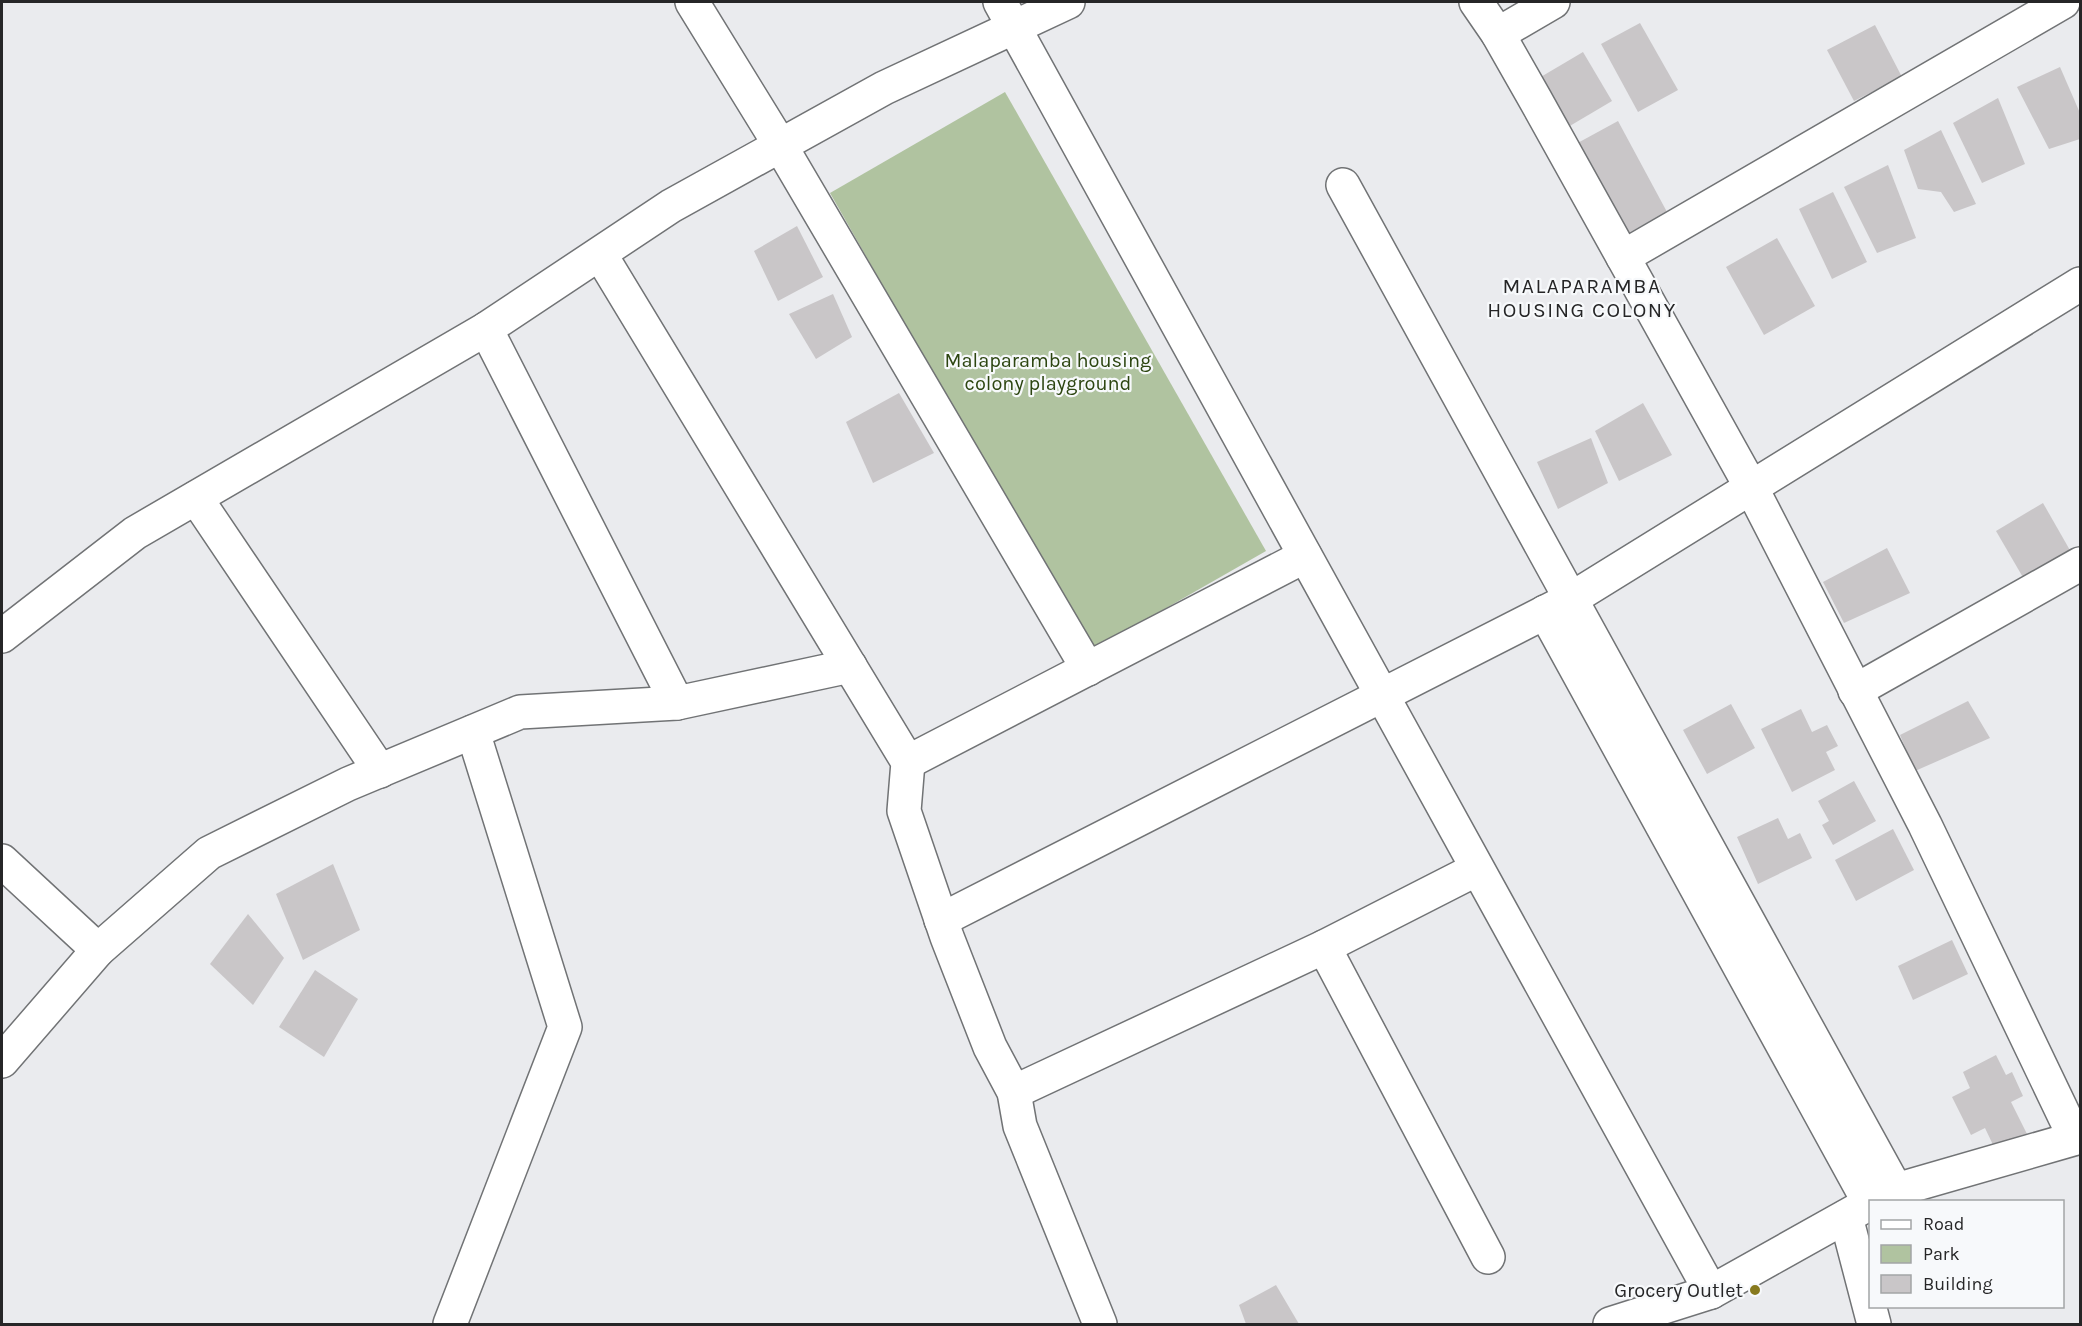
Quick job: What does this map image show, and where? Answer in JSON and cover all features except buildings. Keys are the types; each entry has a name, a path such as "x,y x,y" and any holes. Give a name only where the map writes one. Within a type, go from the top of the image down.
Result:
{"street":[{"path":"692,2 780,145 1088,669"},
{"path":"2,636 135,533 486,329 671,206 884,88 1007,14 1068,2"},
{"path":"1476,2 1498,34 1751,487 1925,825 2078,1138 1881,1200"},
{"path":"1498,34 1553,2"},
{"path":"1623,257 2063,2"},
{"path":"1007,14 1711,1292"},
{"path":"1343,185 1558,605 1869,1200"},
{"path":"600,254 908,762 904,811 941,920 990,1047 1014,1092 1020,1126 1100,1324"},
{"path":"941,920 1558,605 2080,284"},
{"path":"486,329 677,703"},
{"path":"196,498 380,771"},
{"path":"908,762 1305,556"},
{"path":"1855,691 2080,564"},
{"path":"2,1061 98,950 209,853 348,784 520,712 677,703 850,666"},
{"path":"450,1324 565,1027 473,732"},
{"path":"2,861 98,950"},
{"path":"1014,1092 1324,947 1477,869"},
{"path":"1324,947 1488,1257"},
{"path":"1610,1324 1711,1292 1869,1204"},
{"path":"1874,1308 1874,1324"}],"green space":[{"name":"Malaparamba housing colony playground","path":"1005,92 1266,551 1091,651 830,193"}],"place":[{"name":"Grocery Outlet","path":"1755,1290"}],"district":[{"name":"MALAPARAMBA HOUSING COLONY","path":"1582,298"}]}
